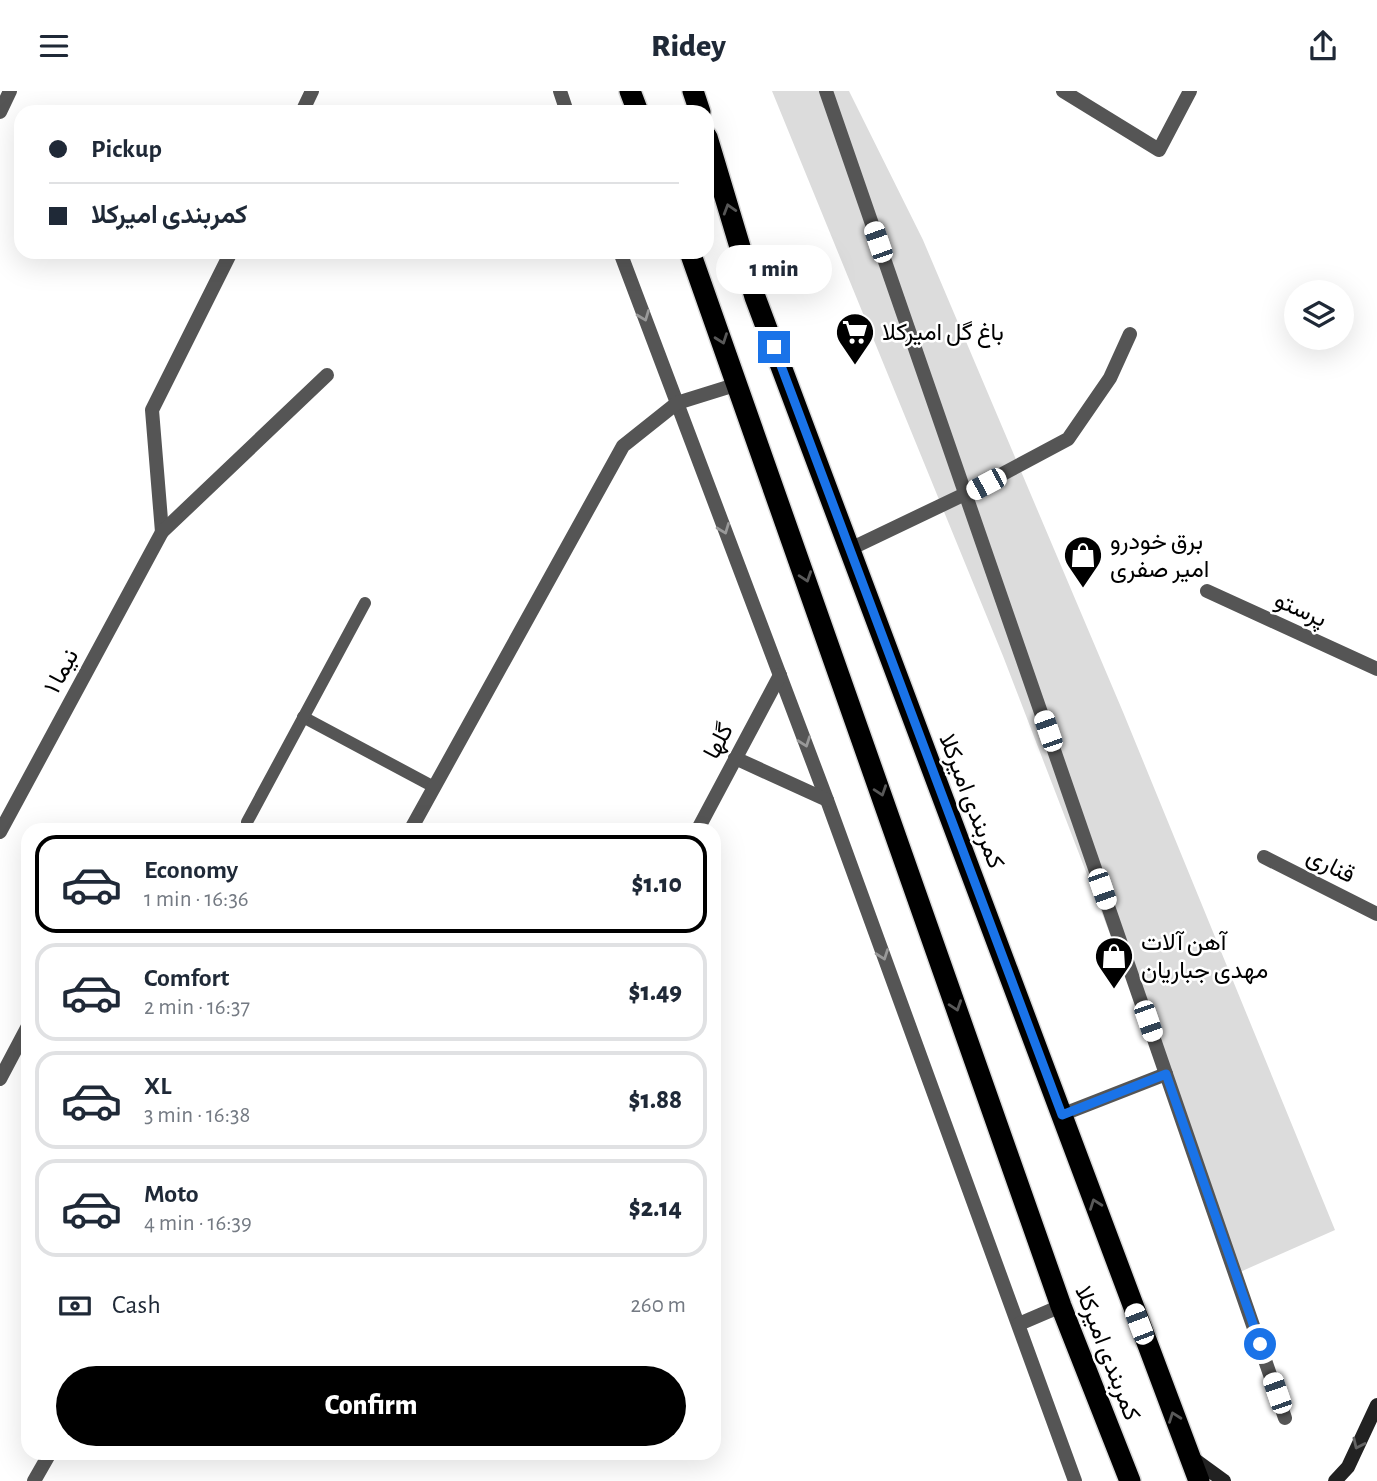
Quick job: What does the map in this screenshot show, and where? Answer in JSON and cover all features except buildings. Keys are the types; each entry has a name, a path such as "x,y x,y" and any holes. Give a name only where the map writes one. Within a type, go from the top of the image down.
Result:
{"highway":[{"name":"کمربندی امیرکلا","path":"714,160 755,297 1199,1481"},
{"name":"کمربندی امیرکلا","path":"693,259 1061,1306 1130,1481"}],"main road":[{"path":"1335,1481 1348,1467 1377,1405"},
{"path":"1188,1455 1224,1481"}],"street":[{"path":"0,112 10,91"},
{"path":"826,91 1285,1418"},
{"path":"1063,91 1159,150 1190,91"},
{"path":"162,532 152,411 228,259"},
{"path":"623,259 827,800 1075,1481"},
{"path":"850,548 965,495 1068,439 1110,378 1130,334"},
{"name":"نیما ۱","path":"0,832 162,532 327,375"},
{"path":"414,823 623,446 677,403 738,384"},
{"name":"پرستو","path":"1207,591 1377,669"},
{"name":"گلها","path":"701,823 780,675"},
{"path":"735,758 827,800"},
{"name":"قناری","path":"1264,857 1377,914"},
{"path":"0,1079 21,1039"},
{"path":"1062,1115 1166,1074"},
{"path":"1019,1324 1061,1306"},
{"path":"34,1481 46,1460"}],"lane":[{"path":"247,822 365,603"},
{"path":"303,717 434,787"}],"shaded area":[{"path":"772,91 849,91 923,240 1123,712 1335,1230 1240,1272 1003,656"}],"place":[{"name":"باغ گل امیرکلا","path":"855,366"},
{"name":"برق خودرو امیر صفری","path":"1083,589"},
{"name":"آهن آلات مهدی جباریان","path":"1114,990"}],"route":[{"path":"774,347 1062,1115 1166,1074 1260,1344"}]}
